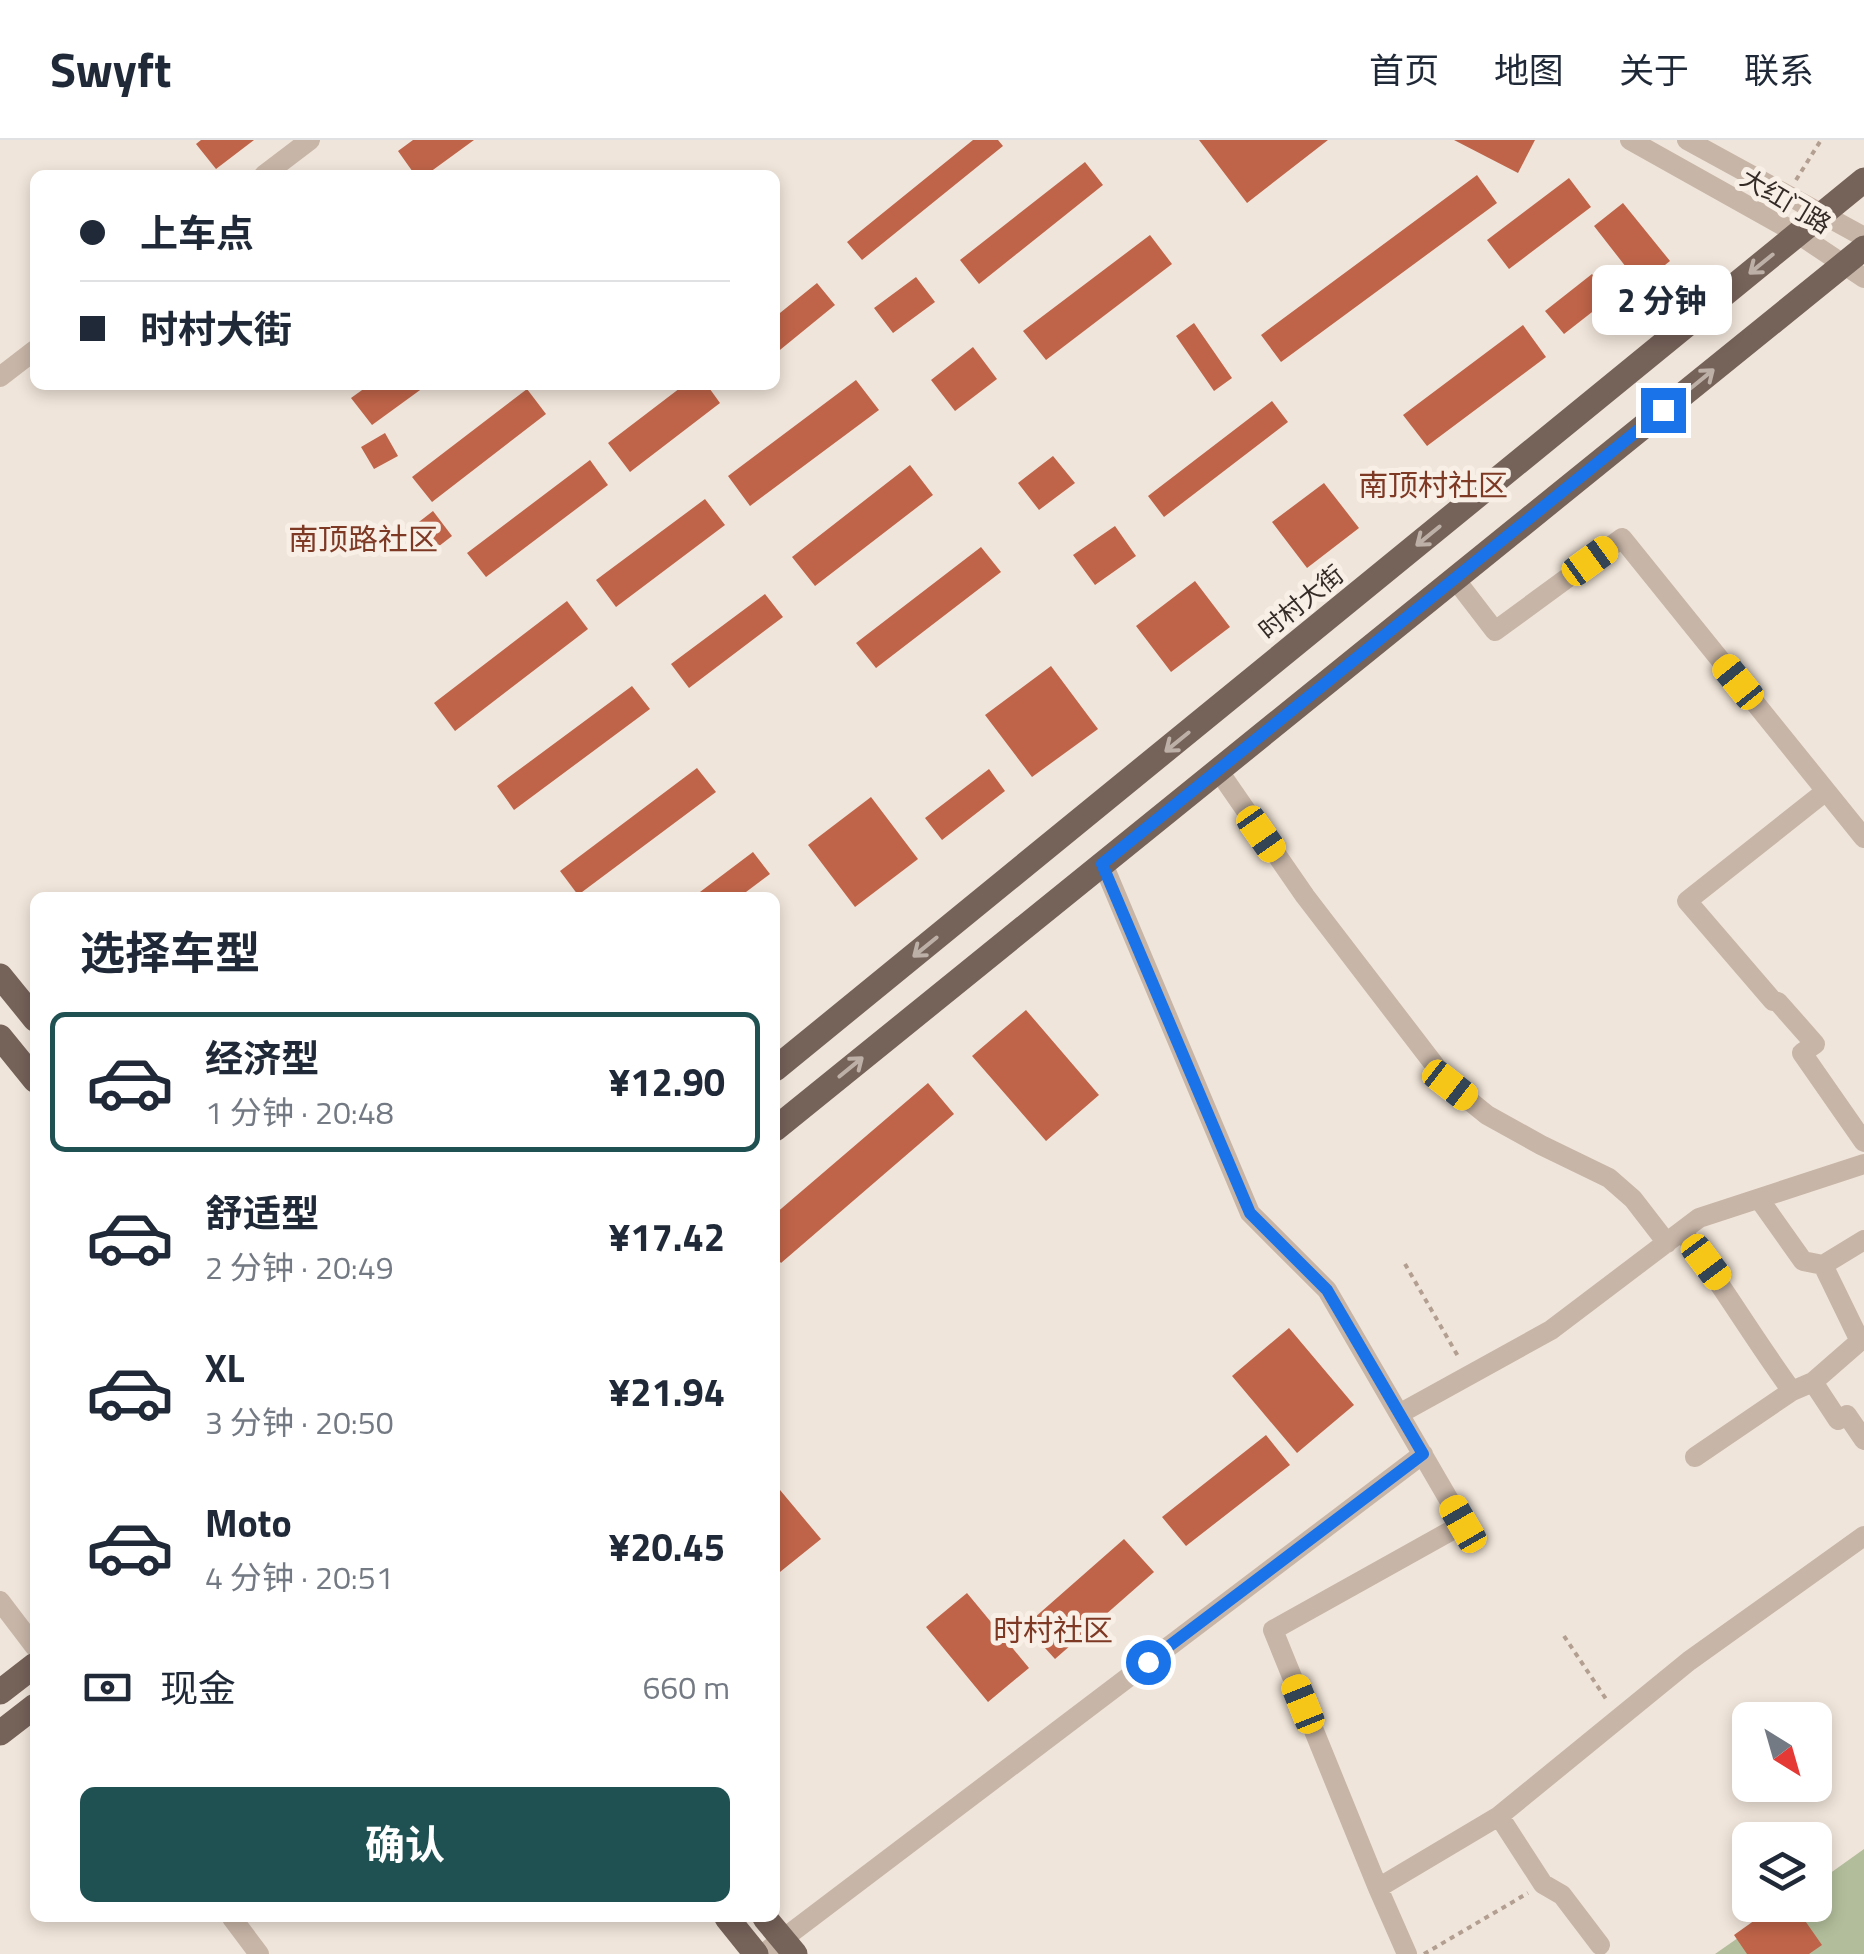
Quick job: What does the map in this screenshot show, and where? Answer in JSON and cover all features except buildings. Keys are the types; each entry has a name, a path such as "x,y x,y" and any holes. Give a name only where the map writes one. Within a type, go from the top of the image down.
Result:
{"main road":[{"name":"时村大街","path":"780,1066 1864,180"},
{"path":"780,1125 1455,578 1853,272 1864,248"},
{"path":"0,976 30,1013"},
{"path":"0,1037 30,1074"},
{"path":"0,1692 30,1669"},
{"path":"0,1732 30,1710"},
{"path":"733,1922 774,1950"},
{"path":"766,1922 774,1950"}],"street":[{"path":"271,170 310,140"},
{"name":"大红门路","path":"1630,140 1798,234 1853,272"},
{"name":"大红门路","path":"1687,140 1864,237"},
{"path":"0,377 30,354"},
{"path":"1455,578 1495,631 1622,538 1864,838"},
{"path":"1218,770 1304,896 1450,1085 1500,1122 1610,1178 1634,1199 1729,1294 1792,1391"},
{"path":"1826,791 1687,902 1814,1044 1802,1053 1864,1142"},
{"path":"1102,864 1250,1213 1327,1290 1463,1524 1272,1630 1407,1954"},
{"path":"1399,1414 1551,1330 1699,1218 1864,1164"},
{"path":"1695,1457 1792,1391 1813,1382 1860,1341 1823,1266 1803,1260 1759,1199"},
{"path":"1823,1266 1864,1240"},
{"path":"1813,1382 1838,1420 1846,1415 1864,1440"},
{"path":"774,1950 1423,1454"},
{"path":"1378,1888 1498,1816 1689,1662 1864,1536"},
{"path":"0,1601 30,1640"},
{"path":"1498,1816 1543,1884 1562,1895 1600,1945"},
{"path":"235,1922 259,1954"}],"path":[{"path":"1785,196 1821,140"},
{"path":"1404,1264 1469,1375"},
{"path":"1564,1636 1619,1718"},
{"path":"1424,1954 1543,1884"}],"green space":[{"path":"1864,1849 1864,1954 1715,1954 1761,1922 1832,1922 1832,1872"}],"district":[{"name":"南顶村社区","path":"1433,485"},
{"name":"南顶路社区","path":"363,539"},
{"name":"时村社区","path":"1053,1630"}],"route":[{"path":"1148,1662 1423,1454 1327,1290 1250,1213 1102,864 1663,410"}]}
